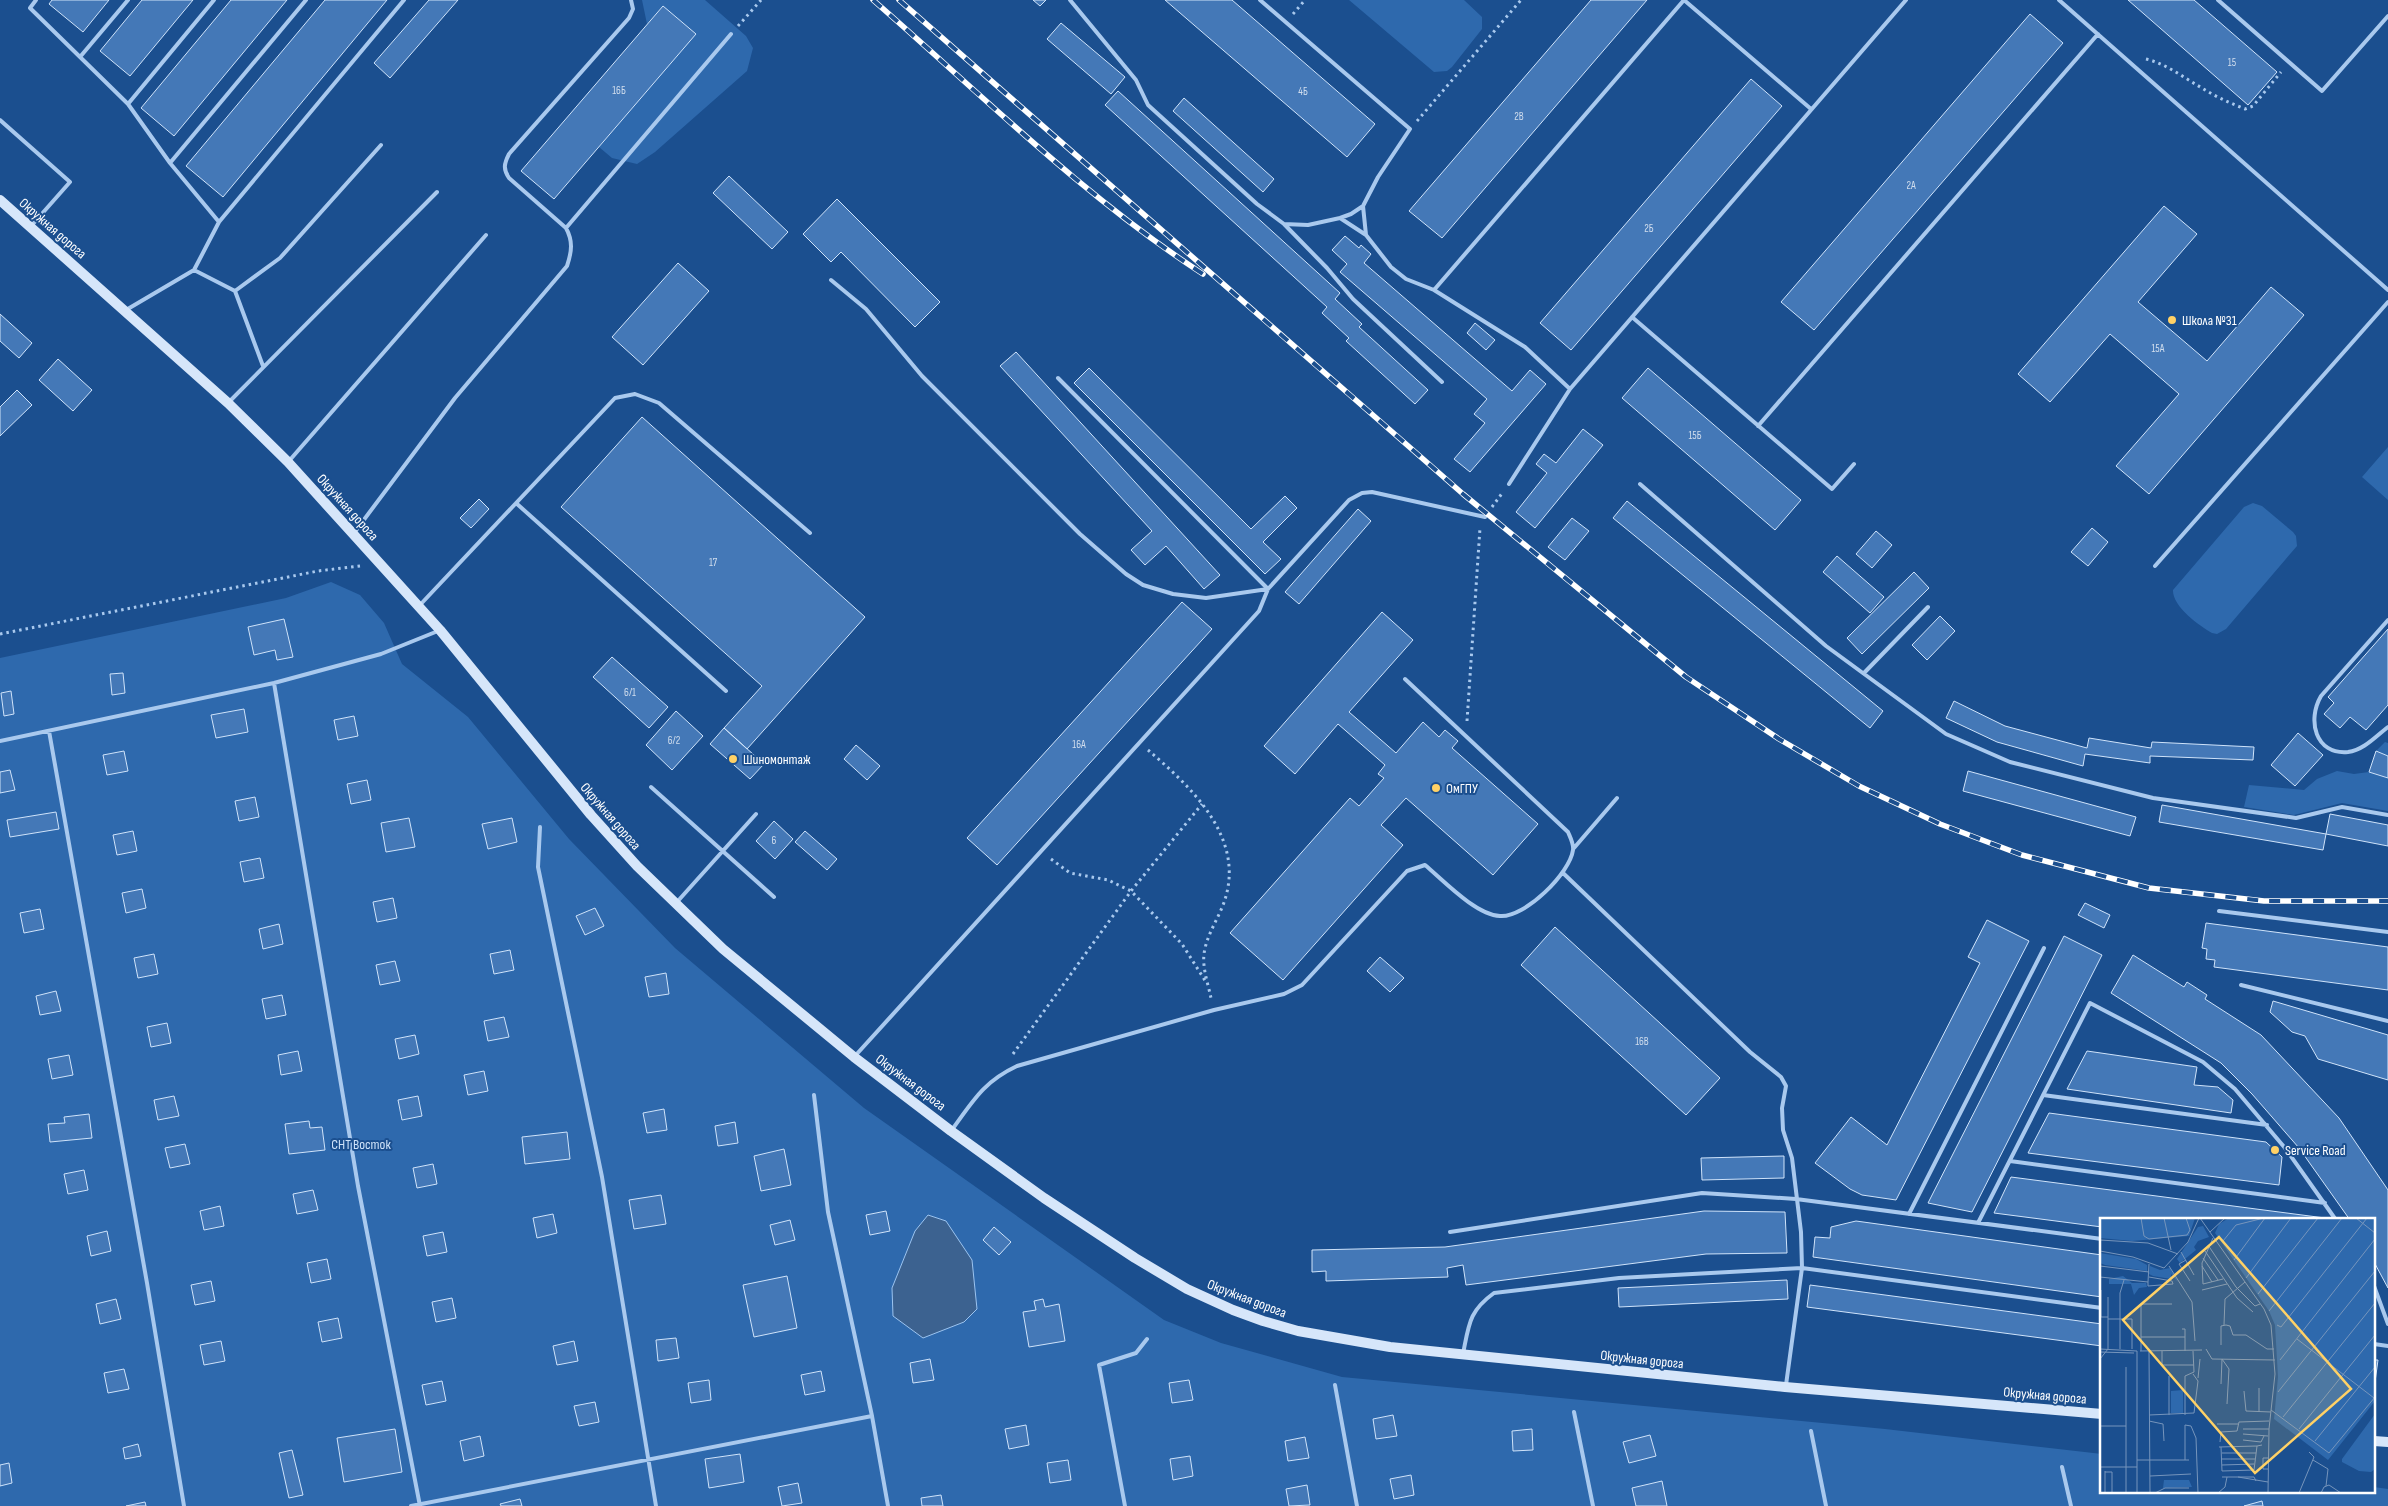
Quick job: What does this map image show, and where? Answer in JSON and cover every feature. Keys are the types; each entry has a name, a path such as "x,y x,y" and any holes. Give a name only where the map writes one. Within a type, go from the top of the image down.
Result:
{"main road":[{"name":"Окружная дорога","path":"0,200 126,310 228,403 288,462 440,630 591,815 637,866 723,949 854,1057 951,1130 1044,1198 1135,1258 1187,1289 1233,1310 1298,1331 1390,1347 1786,1387 2100,1414"}],"lane":[{"path":"36,0 30,8 128,104 170,163 219,222"},
{"path":"80,57 128,0"},
{"path":"128,104 214,0"},
{"path":"170,163 306,0"},
{"path":"126,310 194,270 219,222 404,0"},
{"path":"354,533 455,398 567,266 572,252 571,237 566,228 509,178 504,171 505,162 509,154 629,18 633,9 631,0"},
{"path":"1070,0 1136,80 1148,105 1256,204 1284,224 1328,268 1353,299 1442,382"},
{"path":"1260,0 1410,129 1378,177 1363,206 1351,214 1340,218 1308,225 1284,224"},
{"path":"1434,290 1684,0 1811,109"},
{"path":"1509,484 1570,389 1906,0"},
{"path":"2059,0 2388,290"},
{"path":"2218,0 2322,91 2388,16"},
{"path":"566,228 732,34"},
{"path":"1758,426 2098,34"},
{"path":"0,120 70,182 30,227"},
{"path":"235,291 280,258 380,145"},
{"path":"228,403 437,192"},
{"path":"1363,206 1366,235"},
{"path":"1340,218 1366,235 1391,267 1406,279 1434,290 1525,347 1570,389"},
{"path":"288,462 486,235"},
{"path":"194,270 235,291 263,366"},
{"path":"831,280 866,308 922,376 1080,534 1126,574 1143,585 1173,594 1206,598 1268,589"},
{"path":"2155,566 2388,302"},
{"path":"1632,317 1832,489 1854,464"},
{"path":"1058,378 1268,589"},
{"path":"419,606 615,398 635,394 659,403 810,532"},
{"path":"1640,484 1826,646 1946,734 2010,762 2153,798 2296,818 2342,807 2388,815"},
{"path":"854,1057 1259,611 1268,589 1349,500 1362,493 1372,492 1485,517"},
{"path":"516,503 726,691"},
{"path":"1864,673 1928,607"},
{"path":"2388,620 2321,696 2314,708 2312,721 2316,733 2324,744 2335,750 2348,752 2360,748 2388,727"},
{"path":"0,741 274,683 381,654 440,630"},
{"path":"1405,679 1568,832 1574,848"},
{"path":"274,683 358,1186 420,1505"},
{"path":"50,731 147,1283 184,1506"},
{"path":"651,787 774,897"},
{"path":"951,1130 984,1087 998,1075 1017,1066 1214,1010 1284,994 1302,985 1407,871 1425,866 1482,911 1501,916 1519,913 1563,873 1574,848 1617,798"},
{"path":"675,904 756,814"},
{"path":"540,826 538,867 602,1177 656,1506"},
{"path":"1563,873 1750,1052 1781,1077 1786,1086 1782,1108 1783,1130 1792,1158 1801,1232 1802,1268 1786,1387"},
{"path":"2220,910 2388,932"},
{"path":"1909,1214 2044,948"},
{"path":"2241,985 2388,1020"},
{"path":"1978,1223 2090,1003 2203,1062 2234,1089 2267,1125 2335,1218"},
{"path":"814,1095 828,1212 872,1416 888,1506"},
{"path":"2043,1096 2267,1125"},
{"path":"2010,1161 2325,1203"},
{"path":"1450,1232 1702,1193 1796,1199 2100,1239"},
{"path":"1463,1354 1470,1320 1479,1304 1494,1293 1619,1278 1802,1268 2100,1308"},
{"path":"2376,1291 2388,1324"},
{"path":"1125,1506 1099,1366 1136,1353 1147,1339"},
{"path":"1335,1385 1357,1506"},
{"path":"1574,1412 1593,1506"},
{"path":"411,1506 872,1416"},
{"path":"1810,1431 1826,1506"},
{"path":"2062,1467 2071,1506"}],"path":[{"path":"732,34 761,0"},
{"path":"1410,129 1521,0"},
{"path":"2121,54 2154,61 2224,101 2245,109 2253,106 2289,62"},
{"path":"1466,736 1476,596 1478,537 1485,517 1509,484"},
{"path":"0,634 318,571 381,564"},
{"path":"1140,743 1166,766 1202,804 1220,830 1229,858 1227,896 1206,943 1203,964 1214,1010"},
{"path":"998,1075 1131,891 1202,804"},
{"path":"1041,851 1070,873 1108,880 1131,891 1182,944 1198,965 1209,986"}],"green space":[{"path":"642,0 705,0 746,36 753,48 747,71 655,152 637,164 612,158 599,147 695,34 663,6 647,24"},
{"path":"1349,0 1464,0 1482,17 1482,29 1452,67 1447,71 1434,72"},
{"path":"2388,447 2388,500 2362,477"},
{"path":"2253,503 2262,506 2293,532 2296,536 2297,546 2226,629 2217,634 2212,633 2200,626 2181,609 2173,590 2244,507"},
{"name":"СНТ Восток","path":"331,582 360,595 384,623 402,664 468,717 569,839 675,948 864,1108 1164,1320 1221,1343 1342,1377 1885,1429 2100,1454 2100,1494 2376,1494 2376,1487 2388,1489 2388,1506 0,1506 0,658 286,598"},
{"path":"2385,742 2388,743 2388,756 2376,751"},
{"path":"2337,771 2354,774 2369,772 2388,778 2388,811 2342,803 2294,815 2244,807 2249,785 2304,790 2317,779"}],"shaded area":[{"path":"928,1215 946,1221 972,1260 977,1309 964,1322 923,1338 893,1316 892,1288 915,1231"}],"building":[{"path":"52,0 109,0 83,32 49,4"},
{"path":"142,0 193,0 130,76 100,51"},
{"path":"231,0 287,0 174,136 141,108"},
{"path":"325,0 387,0 223,197 186,166"},
{"path":"429,0 458,0 390,78 374,63"},
{"path":"1033,0 1046,0 1040,6"},
{"path":"1165,0 1232,0 1375,124 1347,157"},
{"path":"1591,0 1647,0 1442,238 1409,211"},
{"path":"2128,0 2194,0 2277,72 2248,105"},
{"path":"663,6 696,34 554,199 521,171"},
{"path":"2030,14 2063,43 1814,330 1781,302"},
{"path":"1061,23 1125,77 1111,94 1047,39"},
{"path":"1751,79 1782,106 1571,350 1540,323"},
{"path":"1118,91 1340,293 1335,299 1362,324 1359,327 1428,390 1415,404 1346,341 1349,338 1322,313 1327,307 1105,105"},
{"path":"1184,98 1274,179 1263,192 1173,111"},
{"path":"729,176 788,232 772,249 713,193"},
{"path":"837,199 940,302 915,327 841,252 831,262 803,234"},
{"path":"2164,206 2197,234 2138,302 2207,361 2271,287 2304,315 2149,494 2116,466 2179,394 2110,334 2050,402 2018,374"},
{"path":"1345,236 1359,248 1361,245 1371,254 1364,263 1512,391 1530,370 1546,384 1470,472 1454,459 1485,423 1474,414 1487,399 1340,272 1347,264 1332,250"},
{"path":"678,263 709,291 643,365 612,337"},
{"path":"0,314 32,343 19,358 0,341"},
{"path":"1475,323 1495,340 1486,350 1467,333"},
{"path":"1016,352 1220,575 1204,589 1166,546 1145,565 1131,550 1152,531 1000,366"},
{"path":"58,359 92,390 73,411 39,380"},
{"path":"1089,368 1251,529 1285,496 1297,508 1263,542 1281,559 1265,574 1074,383"},
{"path":"1648,368 1801,500 1775,530 1622,398"},
{"path":"17,390 32,405 0,436 0,407"},
{"path":"642,417 865,617 747,749 724,728 762,686 561,507"},
{"path":"1583,429 1603,445 1535,528 1516,512 1547,473 1536,464 1544,454 1556,463"},
{"path":"479,499 489,509 471,528 460,518"},
{"path":"1627,501 1883,711 1870,728 1613,518"},
{"path":"1358,509 1371,521 1299,604 1285,592"},
{"path":"1572,518 1589,531 1565,560 1548,547"},
{"path":"2092,528 2108,542 2088,566 2071,552"},
{"path":"1876,531 1892,545 1872,568 1856,554"},
{"path":"1837,556 1884,597 1870,613 1823,572"},
{"path":"1914,572 1929,588 1862,654 1847,638"},
{"path":"1182,602 1212,629 997,865 967,838"},
{"name":"ОмГПУ","path":"1382,612 1413,640 1349,712 1396,753 1423,722 1439,737 1445,730 1458,741 1452,748 1538,824 1493,875 1406,798 1381,825 1403,845 1283,980 1230,933 1350,798 1359,806 1384,778 1378,774 1385,765 1338,724 1295,774 1264,746"},
{"path":"1940,616 1955,631 1927,660 1912,645"},
{"path":"284,619 293,657 277,660 275,650 254,655 248,627"},
{"path":"2388,629 2388,705 2366,730 2350,717 2340,728 2324,714 2334,703 2328,697"},
{"path":"612,657 668,707 649,728 593,677"},
{"path":"123,673 125,693 112,695 110,674"},
{"path":"11,691 14,714 4,716 1,693"},
{"path":"1954,701 2005,726 2087,748 2089,738 2151,748 2152,742 2254,747 2253,760 2150,756 2150,763 2085,754 2083,766 1997,742 1946,718"},
{"path":"244,709 248,732 216,738 211,715"},
{"path":"676,711 703,736 672,770 646,745"},
{"path":"354,716 358,736 338,740 334,720"},
{"path":"724,728 764,764 750,779 710,744"},
{"path":"2298,733 2323,755 2295,786 2271,765"},
{"path":"856,745 880,766 867,780 844,759"},
{"path":"124,751 128,771 107,775 103,755"},
{"path":"2376,751 2388,756 2388,778 2369,772"},
{"path":"10,770 15,790 0,793 0,772"},
{"path":"1968,771 2136,817 2130,836 1963,791"},
{"path":"367,780 371,800 351,804 347,784"},
{"path":"255,797 259,817 239,821 235,801"},
{"path":"2162,805 2326,834 2323,850 2159,822"},
{"path":"56,812 59,829 10,837 7,820"},
{"path":"2330,814 2388,825 2388,846 2326,834"},
{"path":"409,818 415,847 386,852 381,823"},
{"path":"512,818 517,842 488,849 482,824"},
{"path":"774,821 793,839 775,859 756,841"},
{"path":"133,831 137,851 117,855 113,835"},
{"path":"805,831 837,859 827,870 795,842"},
{"path":"260,858 264,878 244,882 240,862"},
{"path":"142,889 146,908 126,913 122,893"},
{"path":"393,898 397,918 377,922 373,902"},
{"path":"2085,903 2110,915 2104,928 2078,915"},
{"path":"595,908 604,926 585,935 576,916"},
{"path":"40,909 44,929 24,933 20,913"},
{"path":"1987,920 2029,941 1896,1200 1862,1195 1850,1189 1815,1163 1851,1117 1887,1145 1980,963 1968,957"},
{"path":"2206,923 2388,947 2388,990 2214,967 2215,960 2206,959 2207,949 2202,948"},
{"path":"279,924 283,944 263,949 259,929"},
{"path":"1555,927 1720,1078 1686,1115 1521,965"},
{"path":"2064,936 2102,955 1972,1212 1928,1203"},
{"path":"510,950 514,970 494,974 490,954"},
{"path":"154,954 158,974 138,978 134,958"},
{"path":"2133,955 2184,987 2187,982 2207,995 2205,999 2261,1035 2339,1118 2388,1190 2388,1288 2376,1266 2376,1218 2349,1218 2299,1148 2252,1094 2221,1063 2111,993"},
{"path":"1380,957 1404,978 1390,992 1367,971"},
{"path":"395,961 400,981 380,985 376,965"},
{"path":"666,973 669,994 649,997 645,977"},
{"path":"56,991 61,1011 40,1015 36,996"},
{"path":"282,995 286,1015 266,1019 262,999"},
{"path":"2273,1001 2388,1035 2388,1080 2318,1059 2305,1036 2292,1032 2270,1012"},
{"path":"504,1017 509,1037 488,1041 484,1021"},
{"path":"167,1023 171,1043 151,1047 147,1027"},
{"path":"415,1035 419,1054 399,1059 395,1039"},
{"path":"298,1051 302,1071 281,1075 278,1055"},
{"path":"2087,1051 2197,1067 2194,1085 2218,1087 2233,1100 2231,1113 2067,1089"},
{"path":"69,1055 73,1075 52,1079 48,1059"},
{"path":"484,1071 488,1091 468,1095 464,1075"},
{"path":"174,1096 179,1116 158,1120 154,1100"},
{"path":"418,1096 422,1116 402,1120 398,1100"},
{"path":"664,1109 667,1130 647,1133 643,1113"},
{"path":"2049,1113 2266,1142 2282,1157 2279,1185 2028,1153"},
{"path":"89,1114 92,1138 50,1142 48,1124 65,1123 64,1117"},
{"path":"309,1121 310,1128 322,1127 325,1150 289,1154 285,1124"},
{"path":"735,1122 738,1143 718,1146 715,1126"},
{"path":"567,1132 570,1159 525,1164 522,1137"},
{"path":"185,1144 190,1164 170,1168 165,1148"},
{"path":"784,1149 791,1185 761,1191 754,1156"},
{"path":"1784,1156 1784,1178 1702,1180 1701,1158"},
{"path":"433,1164 437,1184 417,1188 413,1168"},
{"path":"84,1170 88,1190 68,1194 64,1174"},
{"path":"2011,1177 2325,1218 2100,1218 2100,1227 1994,1213"},
{"path":"313,1190 318,1210 297,1214 293,1194"},
{"path":"661,1195 666,1224 634,1229 629,1200"},
{"path":"220,1206 224,1226 204,1230 200,1211"},
{"path":"886,1211 890,1231 870,1235 866,1215"},
{"path":"1704,1211 1785,1212 1787,1253 1706,1254 1466,1285 1463,1265 1447,1268 1448,1277 1326,1281 1326,1271 1312,1272 1312,1250 1445,1247"},
{"path":"553,1214 557,1233 537,1238 533,1218"},
{"path":"790,1220 795,1240 775,1245 770,1225"},
{"path":"1856,1221 2100,1255 2100,1297 1813,1257 1815,1237 1830,1238 1831,1227"},
{"path":"994,1227 1011,1242 999,1255 983,1240"},
{"path":"107,1231 111,1251 91,1256 87,1236"},
{"path":"443,1232 447,1252 427,1256 423,1236"},
{"path":"327,1259 331,1279 311,1283 307,1263"},
{"path":"787,1276 797,1328 754,1337 743,1285"},
{"path":"1787,1280 1788,1299 1619,1307 1618,1288"},
{"path":"211,1281 215,1301 195,1305 191,1285"},
{"path":"1810,1285 2100,1324 2100,1346 1807,1307"},
{"path":"452,1298 456,1318 436,1322 432,1302"},
{"path":"116,1299 121,1319 100,1324 96,1304"},
{"path":"1043,1299 1045,1307 1059,1304 1065,1341 1029,1347 1023,1312 1036,1310 1034,1301"},
{"path":"338,1318 342,1338 322,1342 318,1322"},
{"path":"676,1338 679,1358 658,1361 656,1340"},
{"path":"221,1341 225,1361 204,1365 200,1345"},
{"path":"574,1341 578,1361 557,1365 553,1346"},
{"path":"930,1359 934,1380 913,1383 910,1363"},
{"path":"124,1369 129,1389 108,1393 104,1373"},
{"path":"821,1371 825,1391 805,1395 801,1375"},
{"path":"709,1380 711,1400 691,1403 688,1383"},
{"path":"1189,1380 1193,1400 1172,1403 1169,1383"},
{"path":"442,1381 446,1401 426,1405 422,1385"},
{"path":"595,1402 599,1422 579,1426 574,1406"},
{"path":"1393,1415 1397,1436 1376,1439 1373,1419"},
{"path":"1026,1425 1029,1445 1009,1449 1005,1429"},
{"path":"395,1429 402,1472 344,1482 337,1438"},
{"path":"1532,1429 1533,1450 1513,1451 1512,1431"},
{"path":"1650,1435 1656,1456 1629,1463 1623,1442"},
{"path":"480,1436 484,1456 464,1461 460,1441"},
{"path":"1305,1437 1309,1458 1288,1461 1285,1441"},
{"path":"138,1444 141,1456 125,1459 123,1448"},
{"path":"292,1450 303,1495 289,1498 279,1453"},
{"path":"740,1454 744,1482 709,1488 705,1459"},
{"path":"1190,1456 1193,1476 1173,1480 1170,1459"},
{"path":"1068,1460 1071,1480 1050,1483 1047,1463"},
{"path":"9,1463 12,1483 0,1486 0,1465"},
{"path":"1411,1475 1414,1495 1394,1499 1390,1479"},
{"path":"1662,1481 1667,1506 1636,1506 1632,1488"},
{"path":"798,1483 802,1503 782,1506 778,1487"},
{"path":"1307,1485 1310,1505 1289,1506 1286,1489"},
{"path":"941,1495 943,1506 922,1506 921,1498"},
{"path":"520,1499 522,1506 501,1506 500,1504"},
{"path":"2262,1501 2263,1506 2244,1506"},
{"path":"145,1502 146,1506 126,1506"}],"railway":[{"path":"873,0 1074,178 1116,212 1203,274"},
{"path":"899,0 1463,494 1686,677 1779,739 1859,786 1940,824 2022,855 2149,888 2264,901 2388,901"}],"place":[{"name":"Школа №31","path":"2172,320"},
{"name":"Шиномонтаж","path":"733,759"},
{"name":"ОмГПУ","path":"1436,788"},
{"name":"Service Road","path":"2275,1150"}]}
